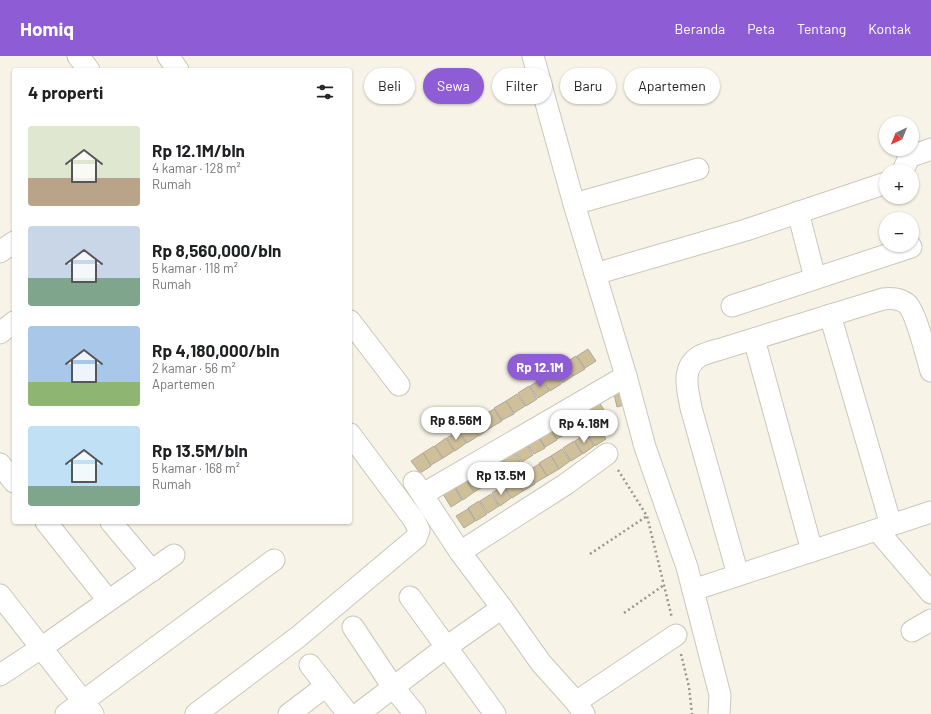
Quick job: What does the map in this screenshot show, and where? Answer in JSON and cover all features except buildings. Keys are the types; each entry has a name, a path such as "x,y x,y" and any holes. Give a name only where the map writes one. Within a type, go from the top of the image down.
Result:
{"street":[{"path":"78,56 87,68"},
{"path":"168,56 177,68"},
{"path":"533,56 574,204 626,376 645,447 687,567 720,695 719,714"},
{"path":"906,164 909,157 931,149"},
{"path":"574,204 698,169"},
{"path":"595,274 746,230 879,185"},
{"path":"798,212 815,278"},
{"path":"732,306 895,252"},
{"path":"738,575 691,408 686,380 691,364 700,356 883,299 892,298 901,300 908,305 918,328 931,371"},
{"path":"830,316 884,527 931,593"},
{"path":"0,333 12,324"},
{"path":"352,324 399,385"},
{"path":"754,339 812,551"},
{"path":"626,376 418,488 460,552 541,663 580,708 676,635"},
{"path":"196,714 298,638 416,538 419,530 414,520 352,437"},
{"path":"460,552 566,484 607,454"},
{"path":"0,464 12,479"},
{"path":"693,590 931,512"},
{"path":"48,524 108,600"},
{"path":"113,524 152,571"},
{"path":"0,675 174,555"},
{"path":"66,714 88,707 274,560"},
{"path":"0,595 88,707"},
{"path":"410,597 445,648 495,714"},
{"path":"358,714 445,648 502,608"},
{"path":"912,631 931,620"},
{"path":"353,627 393,687 415,714"},
{"path":"310,665 348,714"},
{"path":"289,714 326,686"}],"path":[{"path":"607,454 647,516 690,687 692,714"},
{"path":"590,554 647,516"},
{"path":"624,613 664,585"}]}
